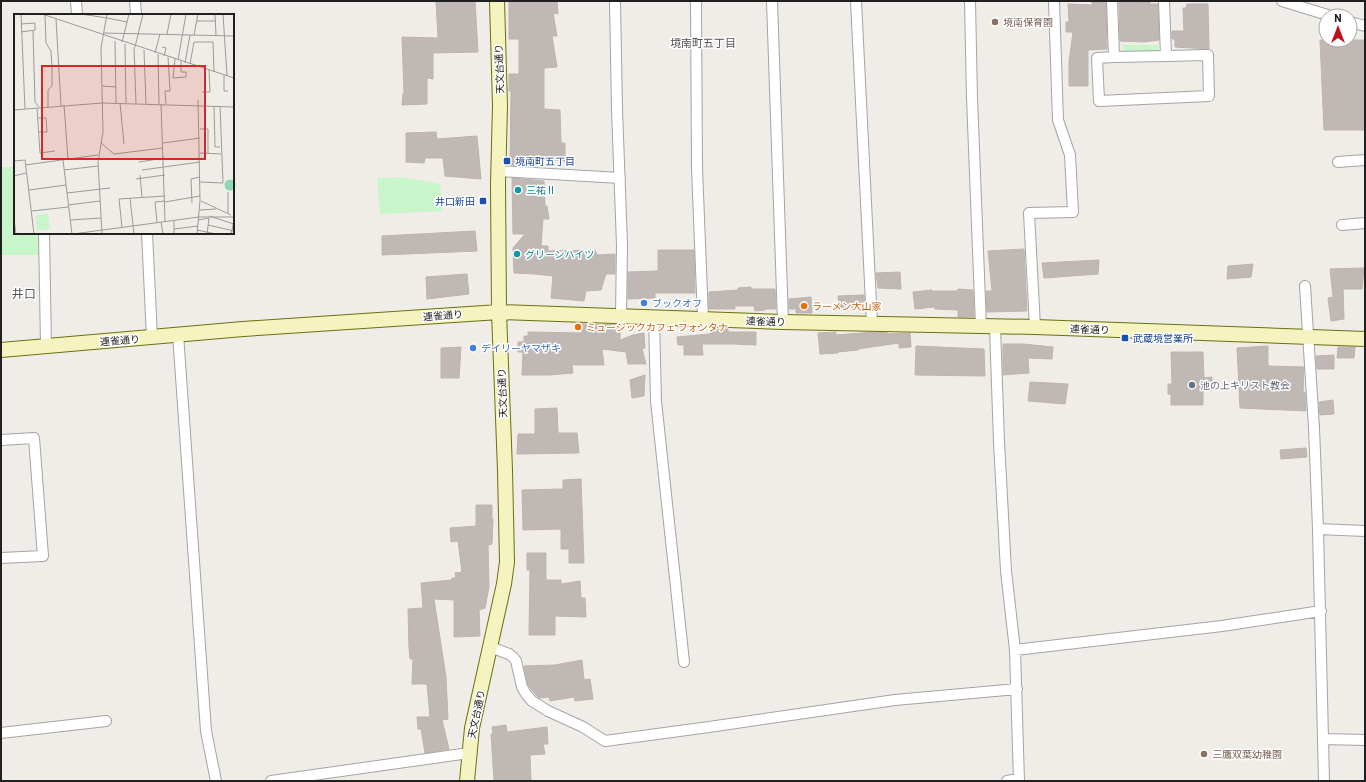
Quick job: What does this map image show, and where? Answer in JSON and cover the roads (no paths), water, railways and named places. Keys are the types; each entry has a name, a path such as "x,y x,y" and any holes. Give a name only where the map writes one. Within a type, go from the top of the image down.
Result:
{"main road":[{"name":"天文台通り","path":"467,781 472,728 504,584 507,562 499,312 500,106 497,1"},
{"name":"連雀通り","path":"1,350 178,334 499,312 783,322 1035,327 1365,339"}],"street":[{"path":"76,1 77,14"},
{"path":"135,1 136,14"},
{"path":"616,1 617,109 622,246 621,316"},
{"path":"696,1 697,168 703,319"},
{"path":"772,1 783,322"},
{"path":"856,1 872,323"},
{"path":"970,1 980,326"},
{"path":"1035,327 1030,213 1073,212 1070,155 1058,120 1054,1"},
{"path":"1112,1 1114,57"},
{"path":"1164,1 1166,56"},
{"path":"1282,1 1318,12"},
{"path":"1208,55 1209,96 1099,101 1097,58 1114,57 1208,55"},
{"path":"1338,162 1365,160"},
{"path":"499,171 620,178"},
{"path":"1342,225 1365,223"},
{"path":"44,234 46,345"},
{"path":"147,234 152,337"},
{"path":"1305,286 1318,529 1324,781"},
{"path":"654,318 656,401 684,662"},
{"path":"995,327 1006,571 1015,650 1017,689 1018,780 1007,781"},
{"path":"178,334 206,731 216,781"},
{"path":"1,440 34,438 42,556 1,558"},
{"path":"1318,529 1365,531"},
{"path":"1015,650 1222,626 1321,612"},
{"path":"490,647 513,657 516,661 522,687 532,701 548,711 583,727 604,741 708,728 895,700 1017,689"},
{"path":"1,733 106,721"},
{"path":"1323,738 1365,740"},
{"path":"270,781 469,753"}],"place":[{"name":"境南保育園","path":"995,22"},
{"name":"境南町五丁目","path":"507,161"},
{"name":"三祐Ⅱ","path":"518,190"},
{"name":"井口新田","path":"483,201"},
{"name":"グリーンハイツ","path":"517,254"},
{"name":"ブックオフ","path":"644,303"},
{"name":"ラーメン大山家","path":"804,306"},
{"name":"ミュージックカフェ フォンタナ","path":"578,327"},
{"name":"武蔵境営業所","path":"1125,338"},
{"name":"デイリーヤマザキ","path":"473,348"},
{"name":"池の上キリスト教会","path":"1192,385"},
{"name":"三鷹双葉幼稚園","path":"1204,754"}],"district":[{"name":"境南町五丁目","path":"703,43"},
{"name":"井口","path":"24,294"}]}
